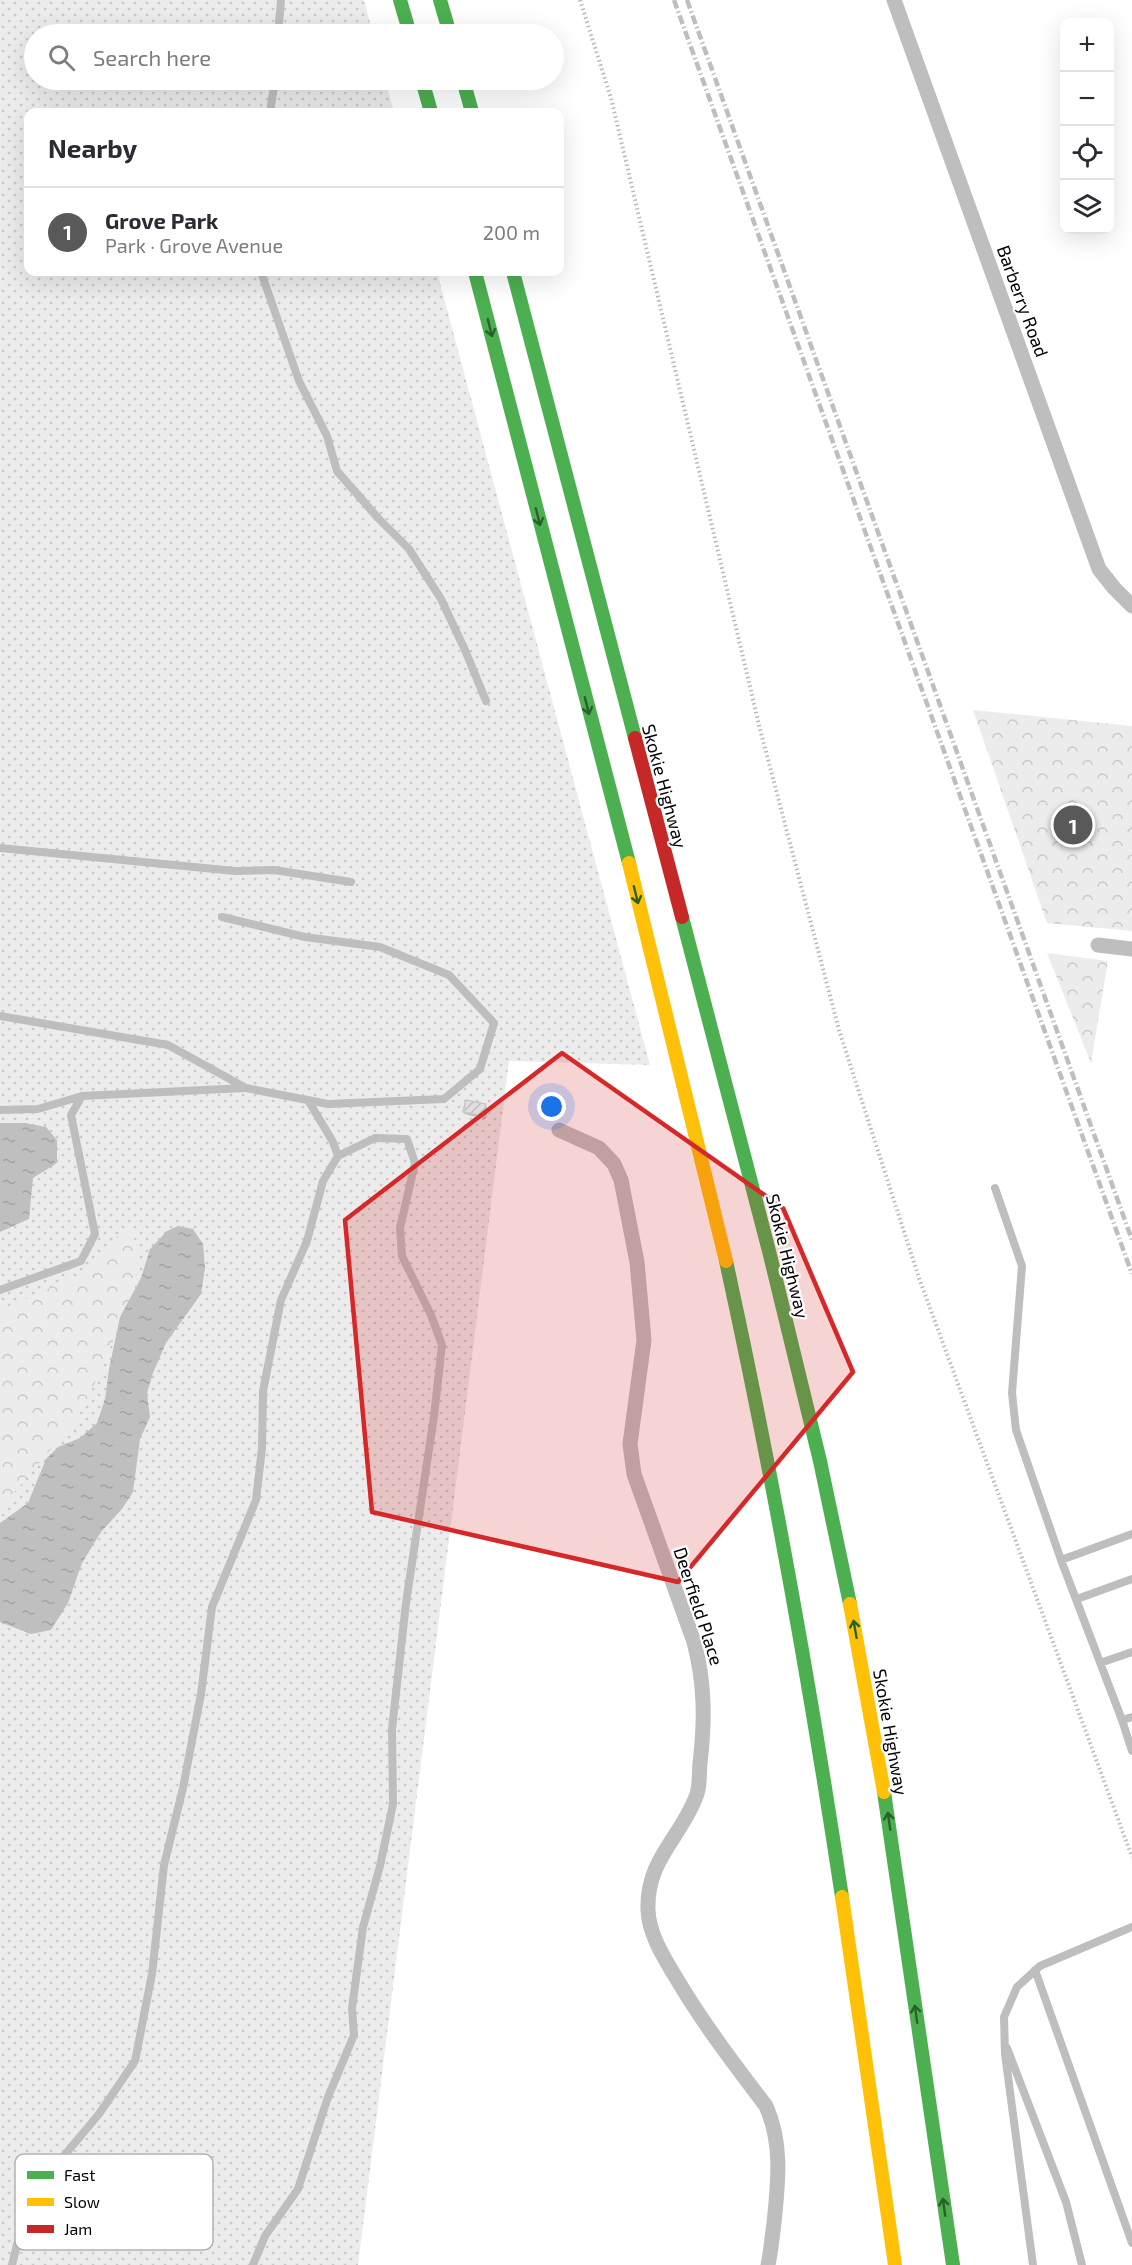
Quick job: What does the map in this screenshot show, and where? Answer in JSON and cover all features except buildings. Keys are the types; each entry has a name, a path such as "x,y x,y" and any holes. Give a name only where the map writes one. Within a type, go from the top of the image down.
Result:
{"highway":[{"path":"400,0 407,24"},
{"path":"440,0 447,24"},
{"path":"425,90 430,108"},
{"path":"466,90 471,108"},
{"path":"476,276 681,1070 758,1410 796,1609 840,1880 895,2265"},
{"name":"Skokie Highway","path":"514,276 770,1255 820,1461 844,1570 883,1784 952,2265"}],"street":[{"name":"Barberry Road","path":"894,0 1099,569 1132,606"},
{"path":"1098,945 1132,949"},
{"name":"Deerfield Place","path":"559,1131 599,1148 614,1164 621,1180 637,1262 644,1340 630,1444 634,1474 694,1642 701,1668 704,1694 704,1732 697,1793 686,1816 654,1868 648,1909 652,1930 661,1952 694,2010 766,2106 773,2121 779,2179 768,2265"}],"lane":[{"path":"279,24 281,0"},
{"path":"271,108 273,90"},
{"path":"262,276 299,381 327,436 338,471 378,518 410,549 441,598 486,701"},
{"path":"0,848 235,871 274,870 351,882"},
{"path":"0,1110 38,1108 82,1096 246,1088 327,1104 444,1099 480,1069 494,1023 449,975 380,947 304,937 222,916"},
{"path":"0,1016 168,1045 246,1088"},
{"path":"0,1290 81,1261 95,1234 71,1115 82,1096"},
{"path":"308,1100 333,1142 338,1156"},
{"path":"65,2154 99,2114 135,2061 152,1974 164,1865 183,1788 199,1704 212,1607 256,1500 262,1448 263,1391 281,1300 307,1241 323,1181 338,1156 375,1138 407,1139 415,1163 400,1228 402,1256 431,1315 442,1345 434,1416 406,1603 392,1729 393,1804 380,1866 363,1927 352,2008 354,2035 328,2097 298,2189 265,2236 253,2265"},
{"path":"995,1188 1022,1266 1012,1393 1016,1430 1061,1560 1132,1751"},
{"path":"1061,1560 1132,1534"},
{"path":"1077,1599 1132,1580"},
{"path":"1101,1663 1132,1652"},
{"path":"1122,1720 1132,1717"},
{"path":"1034,2265 1005,2042 1004,2017 1017,1988 1040,1966 1132,1927"},
{"path":"1035,1970 1132,2243"},
{"path":"1005,2042 1066,2202 1082,2265"},
{"path":"12,2265 16,2250"}],"path":[{"path":"580,0 611,98 759,725 839,1029 919,1278 1132,1857"}],"highlighted area":[{"path":"562,1053 783,1208 853,1372 678,1582 372,1512 345,1220"}],"green space":[{"path":"0,0 364,0 370,24 24,24 24,90 388,90 393,108 24,108 24,276 438,276 650,1065 509,1061 358,2265 0,2265"},
{"path":"973,710 1132,726 1132,931 1047,923"},
{"path":"1047,953 1108,961 1091,1063"},
{"path":"133,1231 137,1257 135,1287 99,1375 77,1419 0,1509 0,1308 12,1305 86,1272 114,1238 125,1232"}],"water":[{"path":"0,1123 25,1123 46,1127 57,1140 57,1163 33,1178 29,1219 0,1232"},
{"path":"178,1226 193,1229 203,1244 205,1268 201,1294 166,1343 153,1373 147,1393 150,1417 140,1439 133,1492 122,1509 101,1532 82,1563 68,1603 51,1630 31,1634 0,1622 0,1523 28,1503 46,1459 58,1447 80,1438 97,1423 105,1399 120,1317 141,1278 150,1249 167,1231"}],"railway":[{"path":"674,0 1132,1274"},
{"path":"687,0 1132,1240"}],"traffic: fast":[{"path":"400,0 407,24"},
{"path":"440,0 447,24"},
{"path":"425,90 430,108"},
{"path":"466,90 471,108"},
{"path":"476,276 629,863"},
{"path":"514,276 635,738"},
{"path":"682,917 770,1255 820,1461 850,1604"},
{"path":"726,1261 789,1578 842,1897"},
{"path":"884,1792 953,2265"}],"traffic: slow":[{"path":"629,863 726,1261"},
{"path":"850,1604 884,1792"},
{"path":"842,1897 895,2265"}],"traffic: jam":[{"path":"635,738 682,917"}],"place":[{"name":"Grove Park","path":"1073,825"}]}
